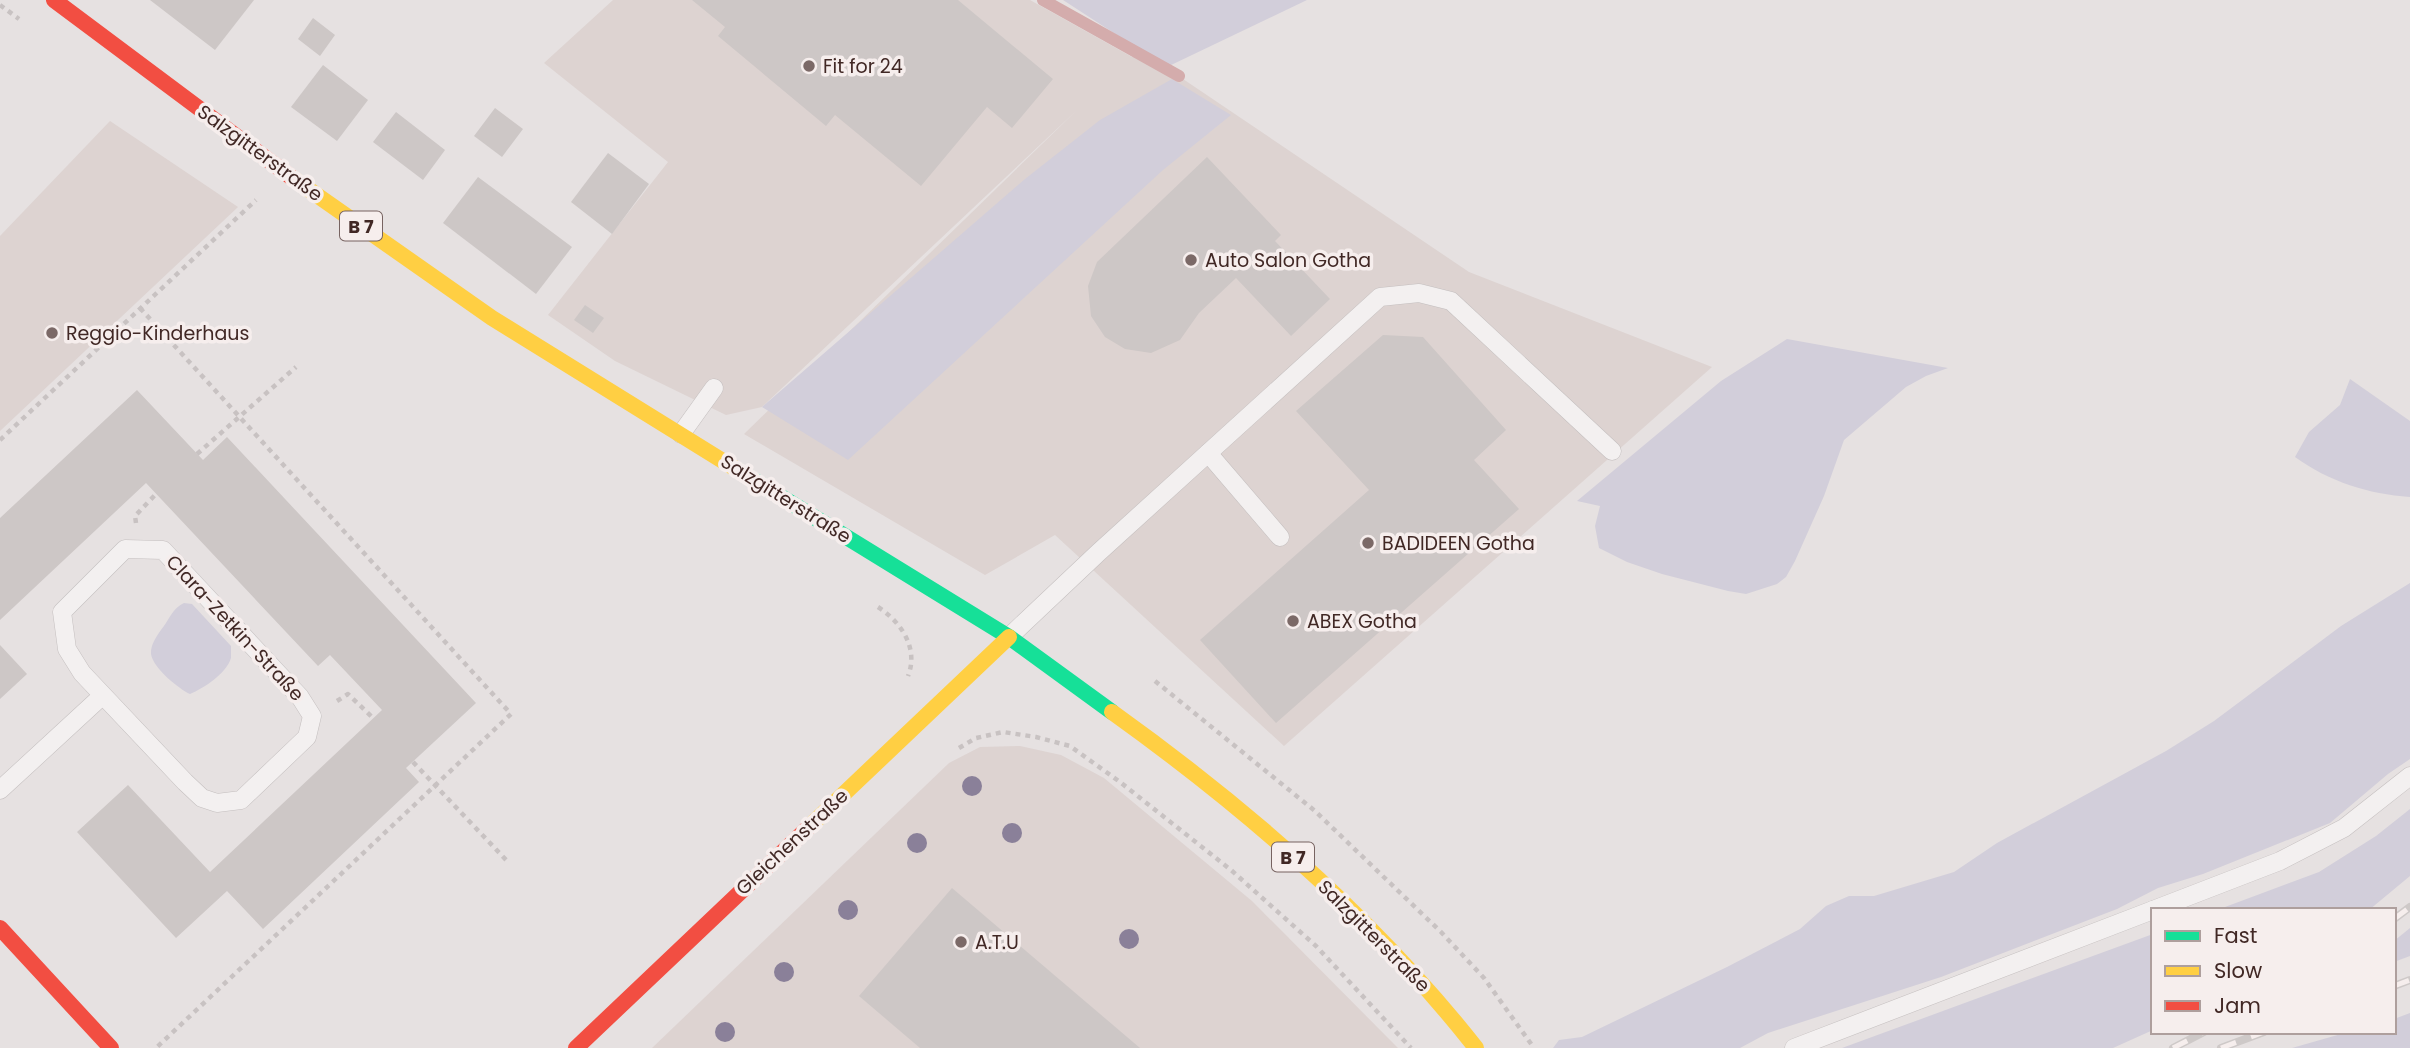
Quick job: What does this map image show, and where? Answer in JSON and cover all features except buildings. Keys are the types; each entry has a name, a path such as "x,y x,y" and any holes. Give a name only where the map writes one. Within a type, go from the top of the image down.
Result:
{"main road":[{"name":"Salzgitterstraße","path":"54,0 285,173 492,318 1009,637 1188,767 1342,901 1397,956 1447,1011 1476,1048"},
{"name":"Gleichenstraße","path":"576,1048 1009,637"},
{"path":"0,928 111,1048"}],"lane":[{"path":"1009,637 1380,296 1419,293 1451,301 1612,450"},
{"path":"681,434 714,388"},
{"path":"1208,453 1280,537"},
{"name":"Clara-Zetkin-Straße","path":"125,549 163,550 300,697 312,716 307,737 240,800 217,803 202,798 102,696 82,673 67,649 62,612 125,549"},
{"path":"0,790 102,696"},
{"path":"2158,908 2280,861 2344,828 2410,776"},
{"path":"1794,1048 2151,911"}],"path":[{"path":"0,440 285,173"},
{"path":"197,454 296,367"},
{"path":"875,604 899,626 911,646 912,666 907,679"},
{"path":"312,716 348,694 373,718"},
{"path":"959,748 976,738 1003,732 1070,746 1231,870 1316,946 1411,1048"},
{"path":"412,762 509,863"}],"shaded area":[{"path":"613,0 1030,0 1132,57 1140,50 1469,272 1712,367 1284,746 1055,535 985,575 744,434 1077,110 762,407 726,415 615,361 548,315 668,162 544,63"},
{"path":"1063,0 1307,0 1169,66"},
{"path":"1172,79 1231,115 1163,170 848,460 762,407 1025,179 1100,120"},
{"name":"Reggio-Kinderhaus","path":"110,121 238,207 0,431 0,236"},
{"path":"1787,339 1948,368 1906,387 1844,440 1824,496 1795,561 1786,577 1777,584 1746,594 1728,591 1662,574 1627,562 1599,548 1595,526 1600,506 1577,501 1721,381"},
{"path":"2350,379 2410,421 2410,497 2379,493 2350,485 2308,466 2295,457 2309,432 2340,405"},
{"path":"2410,583 2410,759 2330,823 2203,874 2158,888 2117,909 1941,977 1768,1033 1740,1048 1553,1048 1559,1040 1582,1037 1727,967 1800,929 1826,906 1849,896 1874,896 1954,872 1997,843 2166,751 2214,721 2341,626"},
{"path":"184,603 192,604 231,646 231,658 220,675 190,694 161,671 151,654 158,634 174,611"},
{"path":"1020,746 1061,755 1104,778 1252,901 1398,1048 652,1048 949,763 980,747"},
{"path":"2410,809 2410,876 2371,908 2222,908 2319,872 2376,836"},
{"path":"2410,928 2410,956 2396,961 2396,939"},
{"path":"2151,935 2151,1031 2113,1048 1842,1048"},
{"path":"2410,1013 2410,1048 2292,1048 2341,1034 2396,1034 2396,1018"}],"waterway":[{"path":"1043,0 1179,76"}],"railway":[{"path":"2396,918 2410,907"},
{"path":"2396,985 2410,980"},
{"path":"2173,1048 2200,1034"},
{"path":"2221,1048 2259,1034"}],"traffic: fast":[{"path":"739,471 1009,637 1112,712"}],"traffic: slow":[{"path":"291,177 492,318 739,471"},
{"path":"811,825 1009,637"},
{"path":"1112,712 1211,787 1306,867 1395,954 1476,1048"}],"traffic: jam":[{"path":"54,0 291,177"},
{"path":"576,1048 811,825"},
{"path":"0,928 111,1048"}],"place":[{"name":"Fit for 24","path":"809,66"},
{"name":"Auto Salon Gotha","path":"1191,260"},
{"name":"Reggio-Kinderhaus","path":"52,333"},
{"name":"BADIDEEN Gotha","path":"1368,543"},
{"name":"ABEX Gotha","path":"1293,621"},
{"name":"A.T.U","path":"961,942"}]}
